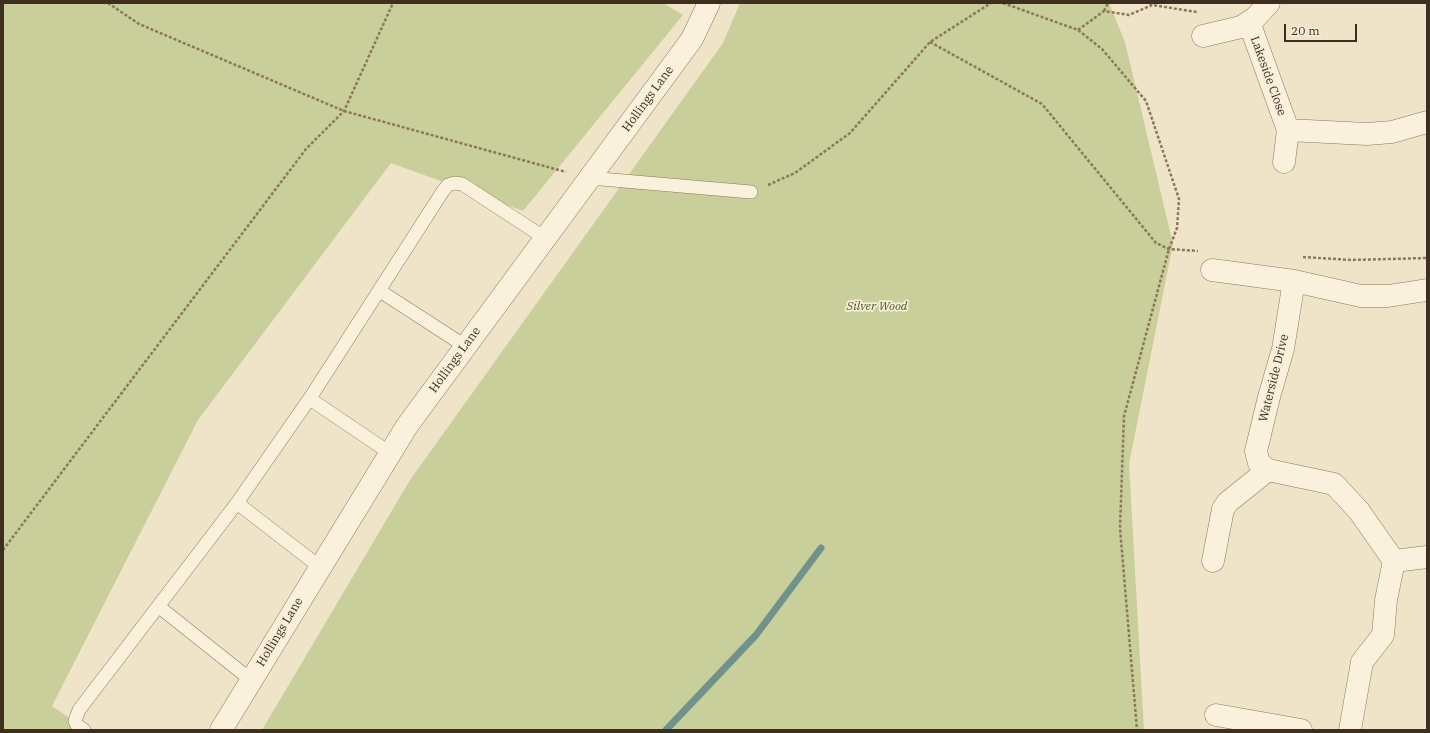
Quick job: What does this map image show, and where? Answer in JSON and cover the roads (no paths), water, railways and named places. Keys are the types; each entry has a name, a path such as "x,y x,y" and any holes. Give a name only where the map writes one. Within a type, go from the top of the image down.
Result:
{"street":[{"name":"Hollings Lane","path":"220,730 407,426 692,39 709,3"},
{"name":"Lakeside Close","path":"1203,36 1241,27 1255,18 1269,3"},
{"name":"Lakeside Close","path":"1249,22 1288,130 1284,162"},
{"name":"Lakeside Close","path":"1288,130 1367,134 1392,132 1427,122"},
{"path":"1212,270 1294,282 1361,296 1388,296 1427,290"},
{"name":"Waterside Drive","path":"1268,470 1259,463 1256,451 1269,396 1283,349 1294,282"},
{"path":"1213,561 1223,509 1228,502 1268,470 1334,484 1359,512 1394,561 1386,600 1383,635 1362,662 1350,730"},
{"path":"1394,561 1427,557"},
{"path":"1216,715 1301,730"}],"lane":[{"path":"589,178 751,192"},
{"path":"84,730 77,725 75,721 79,710 237,503 310,399 448,185 455,183 462,184 545,238"},
{"path":"380,291 465,346"},
{"path":"310,399 390,453"},
{"path":"237,503 320,567"},
{"path":"158,606 251,680"}],"waterway":[{"path":"666,730 756,635 821,548"}],"park label":[{"name":"Silver Wood","path":"877,307"}]}
